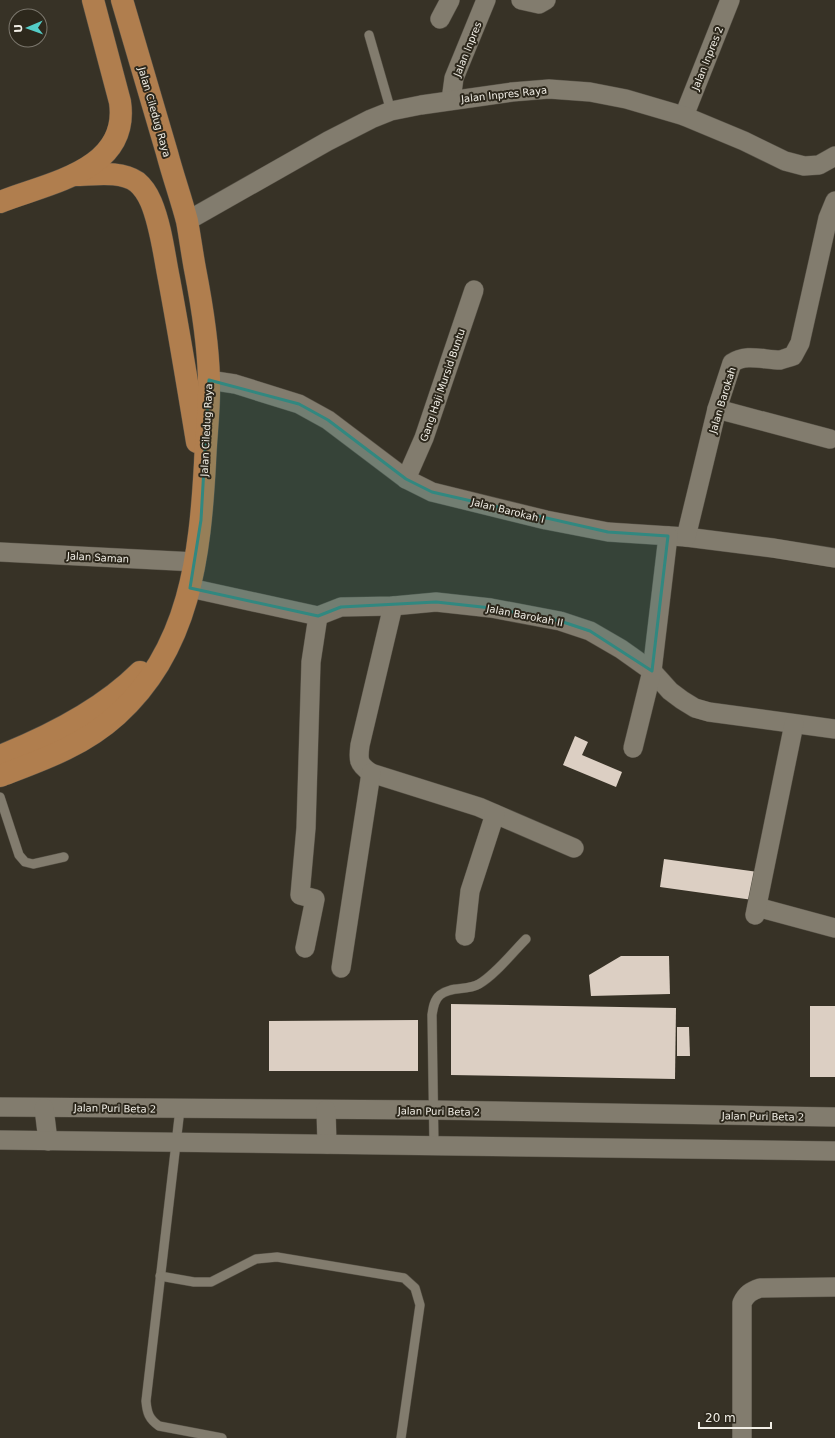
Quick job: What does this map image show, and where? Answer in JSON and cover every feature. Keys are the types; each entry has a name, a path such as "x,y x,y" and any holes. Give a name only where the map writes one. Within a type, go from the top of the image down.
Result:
{"main road":[{"path":"0,202 74,175 105,154 114,142 120,126 120,102 94,0"},
{"name":"Jalan Ciledug Raya","path":"0,776 68,749 93,734 116,716 142,688 160,661 181,618 196,562 201,520 209,380 205,333 186,221 122,0"},
{"path":"74,175 113,174 128,178 138,184 148,195 151,202 159,232 180,340 203,487"},
{"path":"0,756 63,726 113,696 146,666 175,632"}],"street":[{"path":"440,19 450,0"},
{"name":"Jalan Inpres","path":"451,100 454,78 486,0"},
{"path":"521,0 539,4 546,0"},
{"name":"Jalan Inpres 2","path":"684,116 730,0"},
{"name":"Jalan Inpres Raya","path":"186,221 328,141 371,119 391,111 451,100 512,92 549,89 590,92 626,99 684,116 744,141 785,161 804,166 819,165 835,156"},
{"name":"Jalan Barokah","path":"633,748 652,671 677,537 732,363 739,359 746,358 782,360 793,356 800,343 828,218 835,201"},
{"name":"Gang Haji Mursid Buntu","path":"406,479 424,438 474,290"},
{"name":"Jalan Barokah I","path":"209,380 235,384 300,404 328,420 406,479 432,492 546,520 608,532 677,537 773,548 835,558"},
{"path":"717,409 830,439"},
{"name":"Jalan Saman","path":"0,552 196,562"},
{"path":"190,588 318,616 311,662 306,828 300,895 315,899 305,948"},
{"name":"Jalan Barokah II","path":"318,616 341,607 393,606 436,602 491,608 560,620 590,631 621,649 652,671 670,690 695,708 835,729"},
{"path":"393,606 360,745 358,758 363,768 371,773 479,807 574,848"},
{"path":"794,724 756,911 835,928"},
{"path":"341,968 371,773"},
{"path":"465,936 470,891 495,814"},
{"name":"Jalan Puri Beta 2","path":"0,1107 434,1110 835,1117"},
{"path":"44,1108 48,1141"},
{"path":"326,1110 326,1144"},
{"path":"0,1140 835,1151"},
{"path":"742,1438 742,1303 746,1296 751,1291 760,1288 835,1288"}],"lane":[{"path":"369,35 391,111"},
{"path":"0,797 19,855 25,862 33,864 64,857"},
{"path":"434,1145 432,1015 434,1004 440,995 450,990 466,989 489,977 526,939"},
{"path":"180,1109 146,1401 147,1413 151,1420 159,1426 222,1438"},
{"path":"160,1276 194,1282 211,1282 256,1259 277,1257 404,1278 415,1288 420,1305 401,1438"}],"highlighted area":[{"path":"209,380 299,404 328,420 406,479 432,492 608,532 668,536 652,671 590,631 560,621 491,608 436,602 341,607 318,616 190,588 201,520"}],"building":[{"path":"575,736 588,742 582,755 622,772 616,787 563,765"},
{"path":"664,859 758,872 753,900 660,887"},
{"path":"621,956 669,956 670,994 591,996 589,975"},
{"path":"451,1004 676,1008 675,1079 451,1075"},
{"path":"810,1006 835,1006 835,1077 810,1077"},
{"path":"418,1020 418,1071 269,1071 269,1021"},
{"path":"677,1027 689,1027 690,1056 677,1056"}]}
